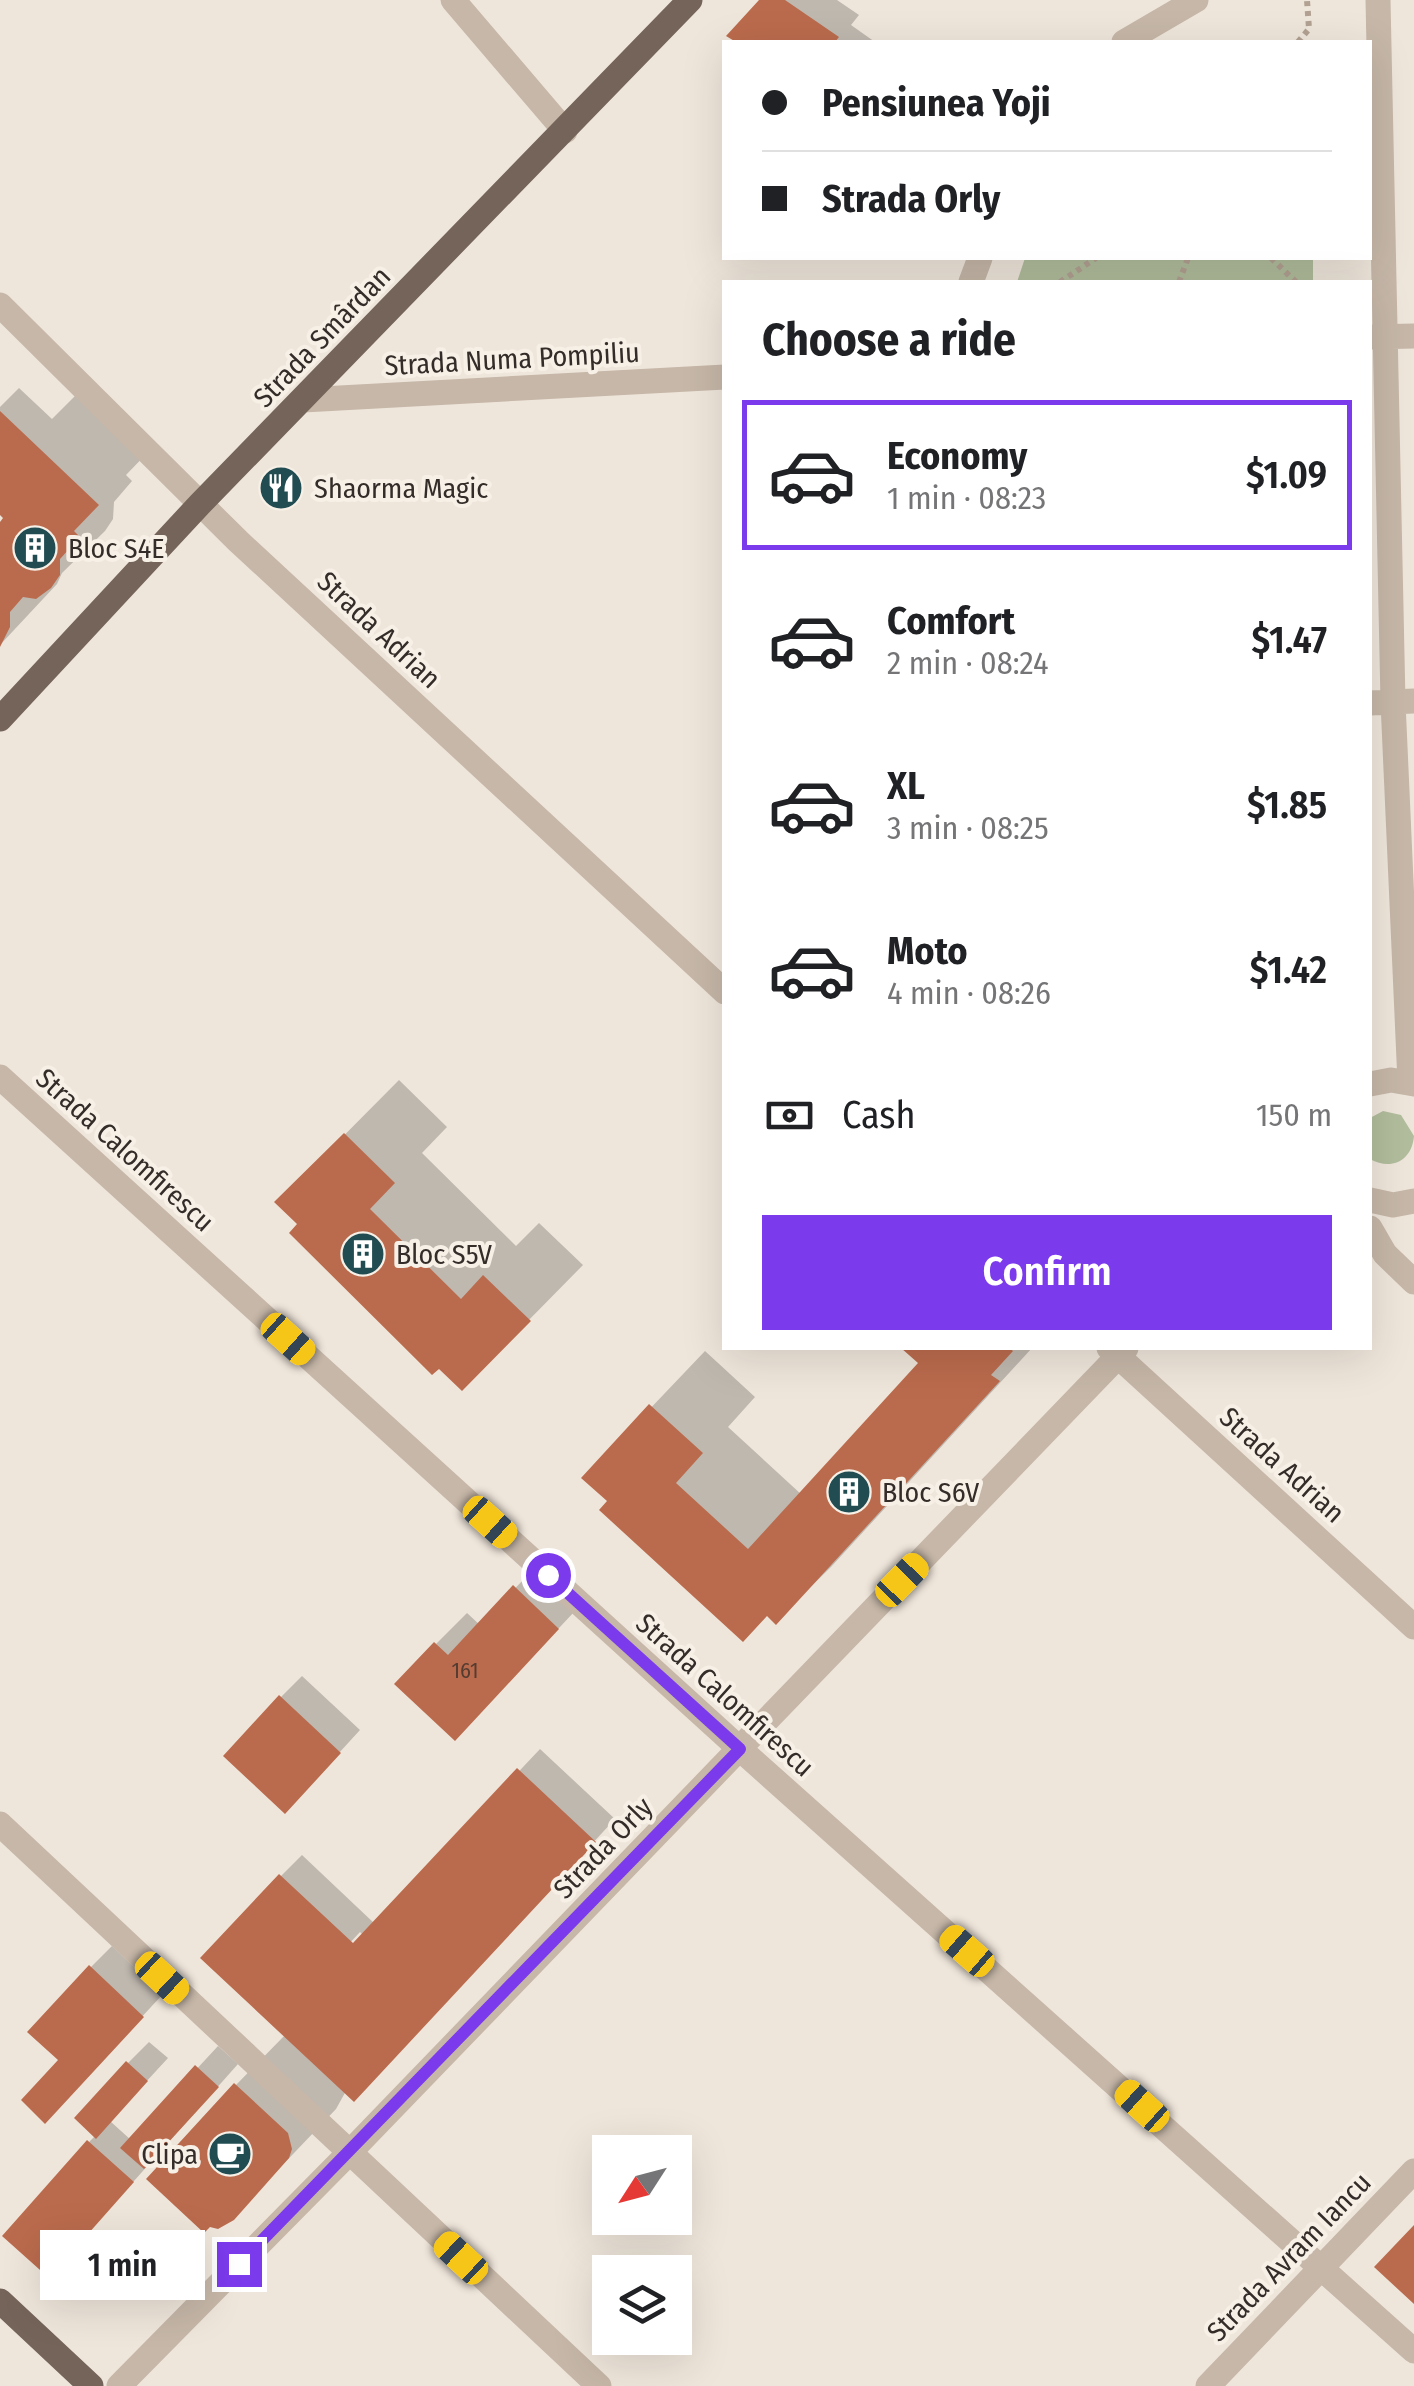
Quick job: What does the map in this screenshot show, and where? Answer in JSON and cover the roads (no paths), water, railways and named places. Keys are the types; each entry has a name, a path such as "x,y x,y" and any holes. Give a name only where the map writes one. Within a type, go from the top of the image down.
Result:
{"main road":[{"name":"Strada Smârdan","path":"0,718 200,504 690,0"},
{"path":"0,2301 91,2386"}],"street":[{"path":"452,0 564,131"},
{"path":"1127,40 1196,0"},
{"path":"1372,1084 1391,1080 1412,1084 1377,337 1378,0"},
{"name":"Strada Adrian","path":"0,305 200,504 722,989"},
{"path":"1377,337 1414,336"},
{"name":"Strada Numa Pompiliu","path":"302,400 722,378"},
{"name":"Strada Calomfirescu","path":"0,1077 740,1749 1414,2351"},
{"path":"1372,1200 1393,1205 1414,1201"},
{"path":"1372,1231 1385,1254 1414,1282"},
{"name":"Strada Adrian","path":"1118,1350 1414,1627"},
{"name":"Strada Orly","path":"119,2386 740,1749 1118,1350"},
{"path":"0,1824 599,2386"},
{"name":"Strada Avram Iancu","path":"1208,2386 1414,2171"}],"place":[{"name":"Shaorma Magic","path":"281,488"},
{"name":"Bloc S4E","path":"35,548"},
{"name":"Bloc S5V","path":"363,1254"},
{"name":"Bloc S6V","path":"849,1492"},
{"name":"Clipa","path":"230,2154"}]}
